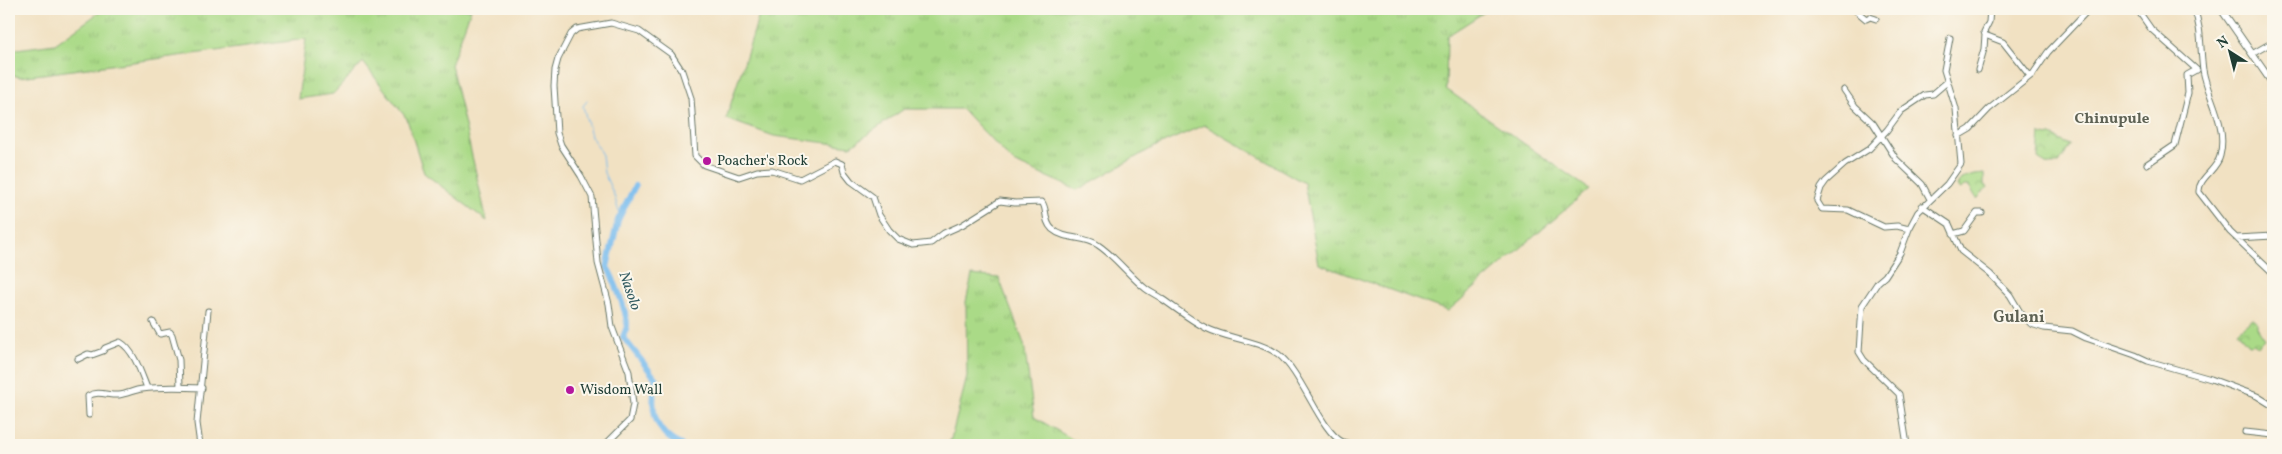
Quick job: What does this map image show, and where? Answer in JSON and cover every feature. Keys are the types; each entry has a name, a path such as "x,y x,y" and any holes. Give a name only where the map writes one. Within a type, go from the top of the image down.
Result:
{"main road":[{"path":"2221,9 2273,84"}],"street":[{"path":"1854,9 1866,19 1870,17 1876,19"},
{"path":"1978,70 1984,49 1984,32 1989,22 1990,9"},
{"path":"1958,136 1970,129 1990,109 2030,76 2048,52 2089,9"},
{"path":"2137,9 2151,29 2196,70"},
{"path":"2194,9 2200,28 2203,71 2217,112 2222,145 2219,160 2201,183 2199,192 2236,238 2273,273"},
{"path":"605,445 619,433 631,417 633,404 631,382 612,328 609,304 598,263 594,207 590,193 559,140 554,86 558,59 571,34 577,30 611,23 638,31 664,47 677,61 691,98 695,156 704,165 739,177 765,170 800,178 835,161 839,162 851,181 874,197 879,215 889,230 905,243 919,246 931,243 944,233 971,220 996,202 1042,202 1045,206 1046,220 1052,228 1066,237 1088,240 1099,245 1145,288 1181,313 1217,333 1278,354 1300,379 1312,403 1335,436 1346,443 1373,445"},
{"path":"1985,35 2003,42 2030,76"},
{"path":"1907,445 1899,394 1864,360 1859,352 1862,306 1898,257 1909,229 1922,206 1947,184 1959,167 1962,158 1956,109 1944,70 1950,38"},
{"path":"2252,54 2273,42"},
{"path":"2147,164 2176,145 2188,92 2187,74 2196,70 2203,71"},
{"path":"1909,229 1897,226 1884,227 1848,210 1822,209 1817,203 1821,188 1826,181 1845,164 1869,149 1901,111 1925,96 1933,94 1948,82"},
{"path":"1844,90 1855,106 1873,123 1896,159 1922,184 1930,199"},
{"path":"1922,206 1948,223 1963,254 1990,274 2010,295 2023,315 2037,327 2072,331 2150,362 2211,379 2257,396 2273,406"},
{"path":"1953,234 1964,231 1974,217 1982,213"},
{"path":"2236,238 2273,236"},
{"path":"200,445 197,423 202,388 208,311"},
{"path":"153,322 160,334 170,332 172,335 179,360 180,386"},
{"path":"78,359 88,354 92,355 103,351 105,348 120,342 128,349 141,372 147,388"},
{"path":"89,415 88,396 91,394 100,392 120,395 147,388 180,386 202,388"},
{"path":"2245,432 2273,435"}],"green space":[{"path":"104,9 471,9 451,65 487,221 424,173 407,119 363,62 333,94 298,99 306,39 20,77 9,74 9,50 55,44"},
{"path":"761,9 1489,9 1447,36 1446,89 1589,189 1448,311 1319,264 1304,183 1204,125 1154,147 1077,190 1013,162 962,109 904,109 851,146 774,136 726,119"},
{"path":"2040,133 2070,145 2058,163 2050,165 2038,159"},
{"path":"1984,174 1984,184 1987,188 1977,199 1969,186 1964,186 1961,189 1957,186 1961,179"},
{"path":"972,275 999,278 1024,344 1034,417 1082,445 947,445 951,439 967,377 966,302"},
{"path":"2253,318 2257,321 2257,327 2265,339 2258,346 2253,343 2248,344 2237,331"}],"waterway":[{"path":"587,101 583,106 591,136 602,155 604,173 614,195 620,216"},
{"name":"Nasolo","path":"635,186 618,220 607,267 625,312 627,328 623,337 656,379 653,399 655,417 664,433 671,440 681,445"}],"place":[{"name":"Poacher's Rock","path":"707,161"},
{"name":"Wisdom Wall","path":"570,390"}],"district":[{"name":"Chinupule","path":"2112,119"},
{"name":"Gulani","path":"2019,318"}]}
